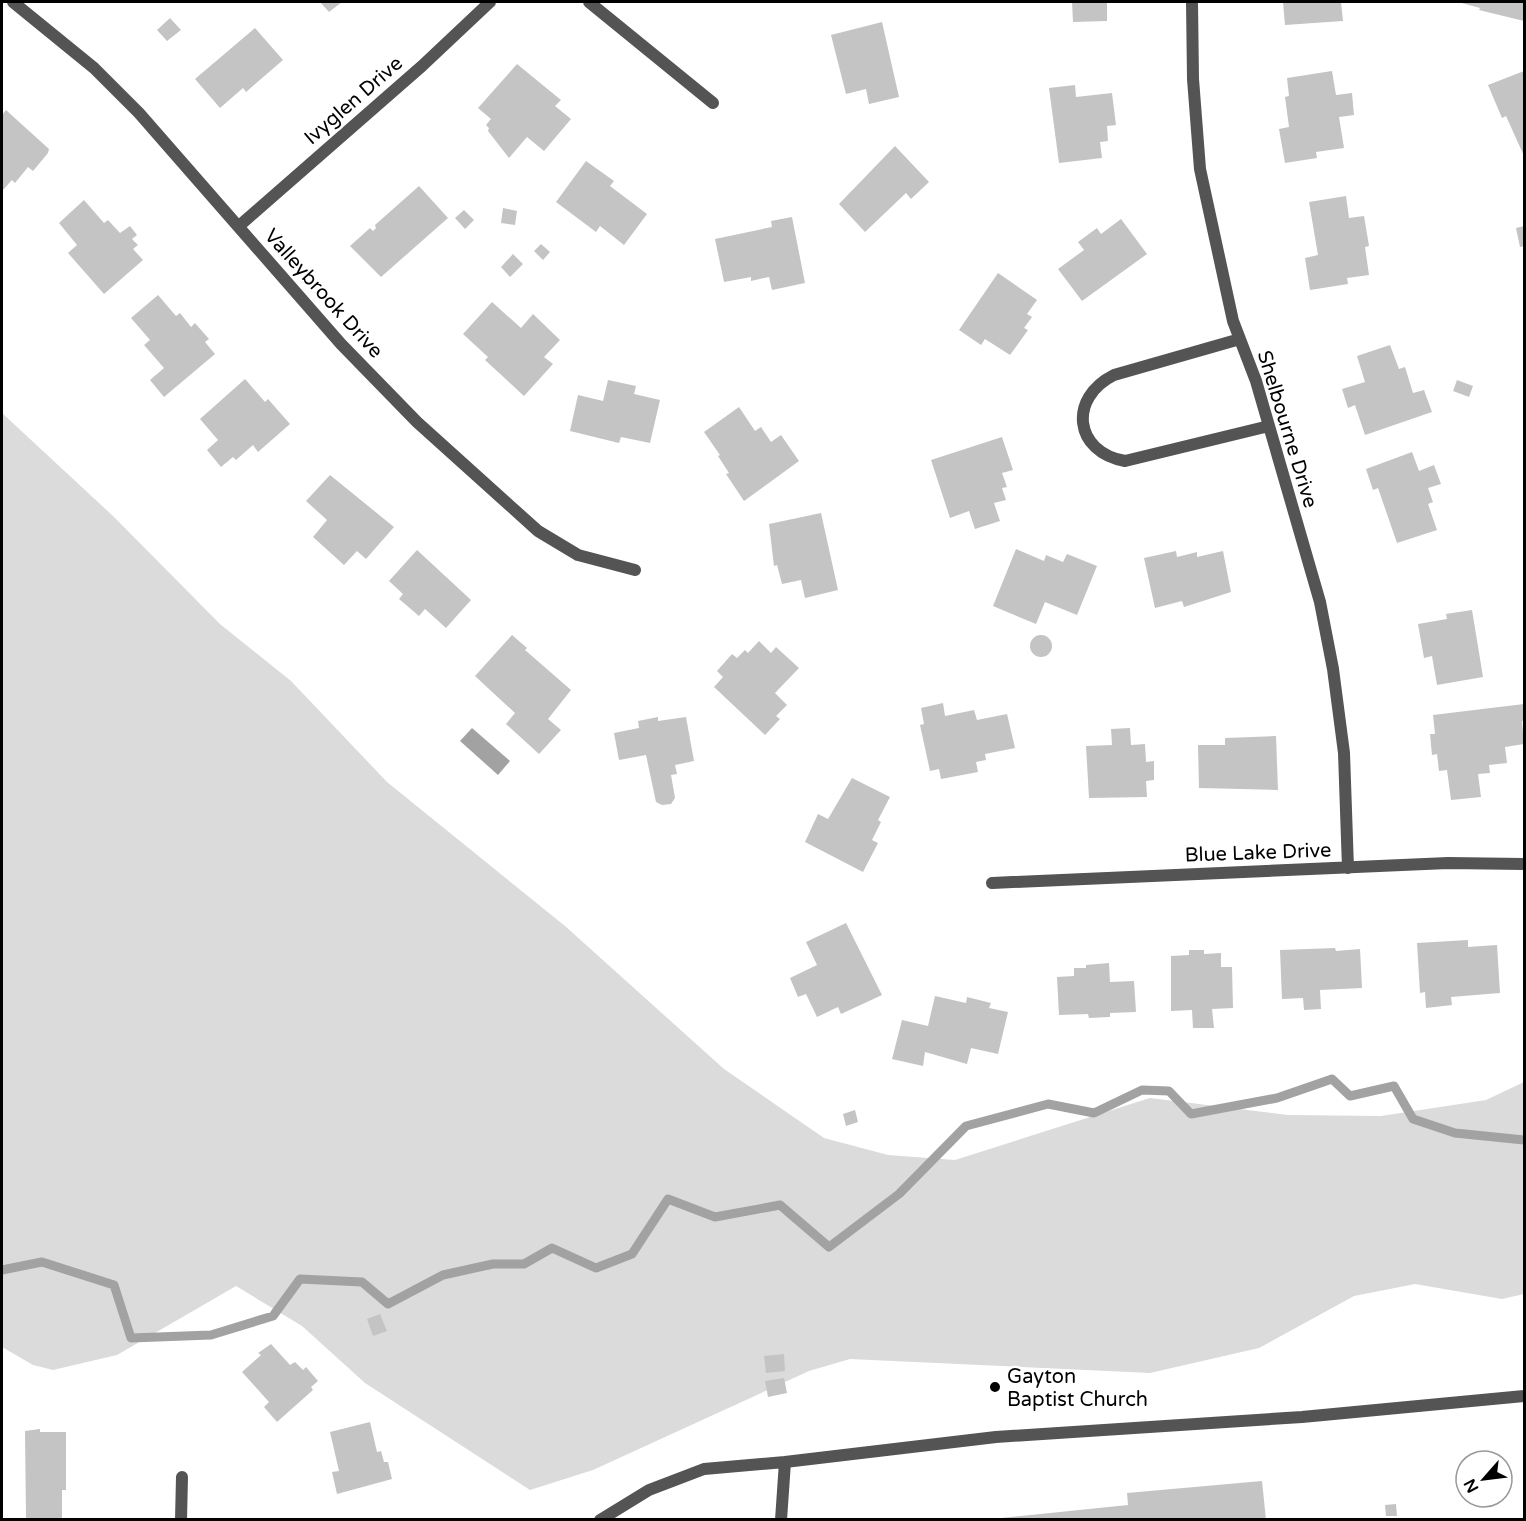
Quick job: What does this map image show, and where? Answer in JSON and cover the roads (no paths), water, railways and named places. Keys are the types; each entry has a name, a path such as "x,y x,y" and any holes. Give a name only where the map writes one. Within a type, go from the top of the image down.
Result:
{"street":[{"name":"Valleybrook Drive","path":"13,2 94,68 139,113 341,344 409,414 538,531 578,555 635,570"},
{"name":"Ivyglen Drive","path":"239,226 422,66 490,2"},
{"path":"588,2 713,103"},
{"name":"Shelbourne Drive","path":"1192,2 1193,79 1200,169 1216,254 1320,602 1334,669 1344,753 1348,868"},
{"path":"1240,339 1114,375 1102,381 1092,390 1085,402 1084,429 1099,452 1125,461 1269,426"},
{"name":"Blue Lake Drive","path":"992,882 1448,863 1524,864"},
{"path":"600,1520 649,1490 704,1469 785,1462 996,1437 1302,1417 1524,1396"},
{"path":"781,1520 785,1462"},
{"path":"181,1520 182,1477"}],"waterway":[{"path":"2,1270 42,1262 114,1285 131,1338 211,1335 273,1316 300,1279 362,1282 388,1304 443,1275 493,1264 524,1264 552,1248 596,1268 632,1254 668,1199 715,1217 780,1205 829,1247 899,1194 966,1126 1048,1104 1094,1113 1142,1090 1169,1091 1191,1114 1277,1098 1332,1079 1350,1096 1394,1086 1413,1119 1455,1133 1524,1140"}],"place":[{"name":"Gayton Baptist Church","path":"995,1387"}]}
